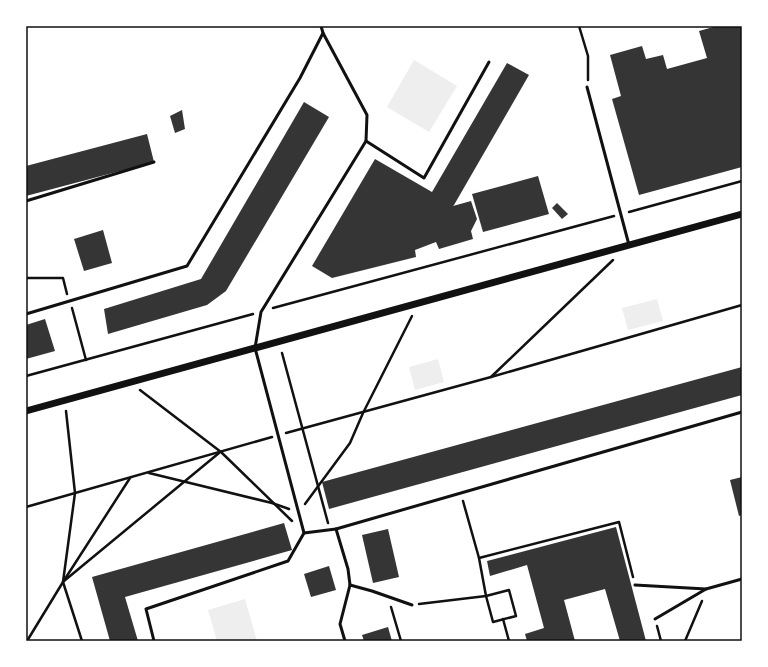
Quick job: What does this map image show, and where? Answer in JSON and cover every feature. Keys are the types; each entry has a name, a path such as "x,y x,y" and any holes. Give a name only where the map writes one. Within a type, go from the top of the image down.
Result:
{"street":[{"path":"26,411 742,214"}],"lane":[{"path":"154,641 146,609 288,561 304,533 255,348 261,312 366,141 367,115 323,33 321,26"},
{"path":"26,314 187,266 300,78 323,33"},
{"path":"366,141 424,178 489,62"},
{"path":"587,87 629,245"},
{"path":"26,201 154,162"},
{"path":"304,533 336,529 742,412"},
{"path":"336,529 348,569 350,585 340,624 345,641"},
{"path":"655,619 706,590 742,579"},
{"path":"350,585 412,605"},
{"path":"635,585 706,590"}],"path":[{"path":"579,26 588,56 587,87"},
{"path":"26,376 742,181"},
{"path":"491,377 629,245"},
{"path":"26,278 62,278 86,360"},
{"path":"147,473 272,503 298,513 350,443 363,413 418,303"},
{"path":"26,507 742,305"},
{"path":"282,353 329,530"},
{"path":"131,382 221,452 304,533"},
{"path":"65,400 75,493 63,582 82,641"},
{"path":"63,582 221,452"},
{"path":"27,641 130,478"},
{"path":"412,605 486,596 509,590 516,616 493,622 486,596 478,558 460,493"},
{"path":"478,558 619,522 635,585"},
{"path":"685,641 706,590"},
{"path":"389,597 401,641"},
{"path":"503,619 509,641"},
{"path":"655,619 661,641"}],"shaded area":[{"path":"414,60 457,86 429,132 387,107"},
{"path":"657,299 663,321 628,330 622,308"},
{"path":"438,359 444,382 415,390 409,367"},
{"path":"245,599 257,641 217,641 208,610"}],"building":[{"path":"717,26 742,26 742,167 639,195 612,99 621,96 610,55 642,46 646,59 663,55 667,69 707,58 699,31"},
{"path":"507,63 529,75 453,206 471,201 477,219 471,231 473,239 439,249 436,242 415,250 416,257 332,278 312,266 375,159 432,192"},
{"path":"304,102 329,117 226,291 207,305 108,334 104,309 201,279"},
{"path":"182,110 185,129 175,133 170,116"},
{"path":"147,134 154,162 26,196 26,166"},
{"path":"538,176 549,214 483,232 472,194"},
{"path":"557,203 568,214 562,219 552,208"},
{"path":"103,230 112,263 84,271 74,239"},
{"path":"45,319 55,351 26,359 26,325"},
{"path":"742,367 742,395 329,509 322,482"},
{"path":"742,477 742,515 739,516 730,480"},
{"path":"284,523 292,550 125,597 138,641 110,641 92,577"},
{"path":"616,527 646,641 620,641 605,589 564,600 575,641 527,641 525,634 544,628 527,565 490,576 487,561"},
{"path":"388,529 399,577 373,583 362,535"},
{"path":"329,566 336,590 311,597 304,574"},
{"path":"388,627 392,641 364,641 362,635"}]}
